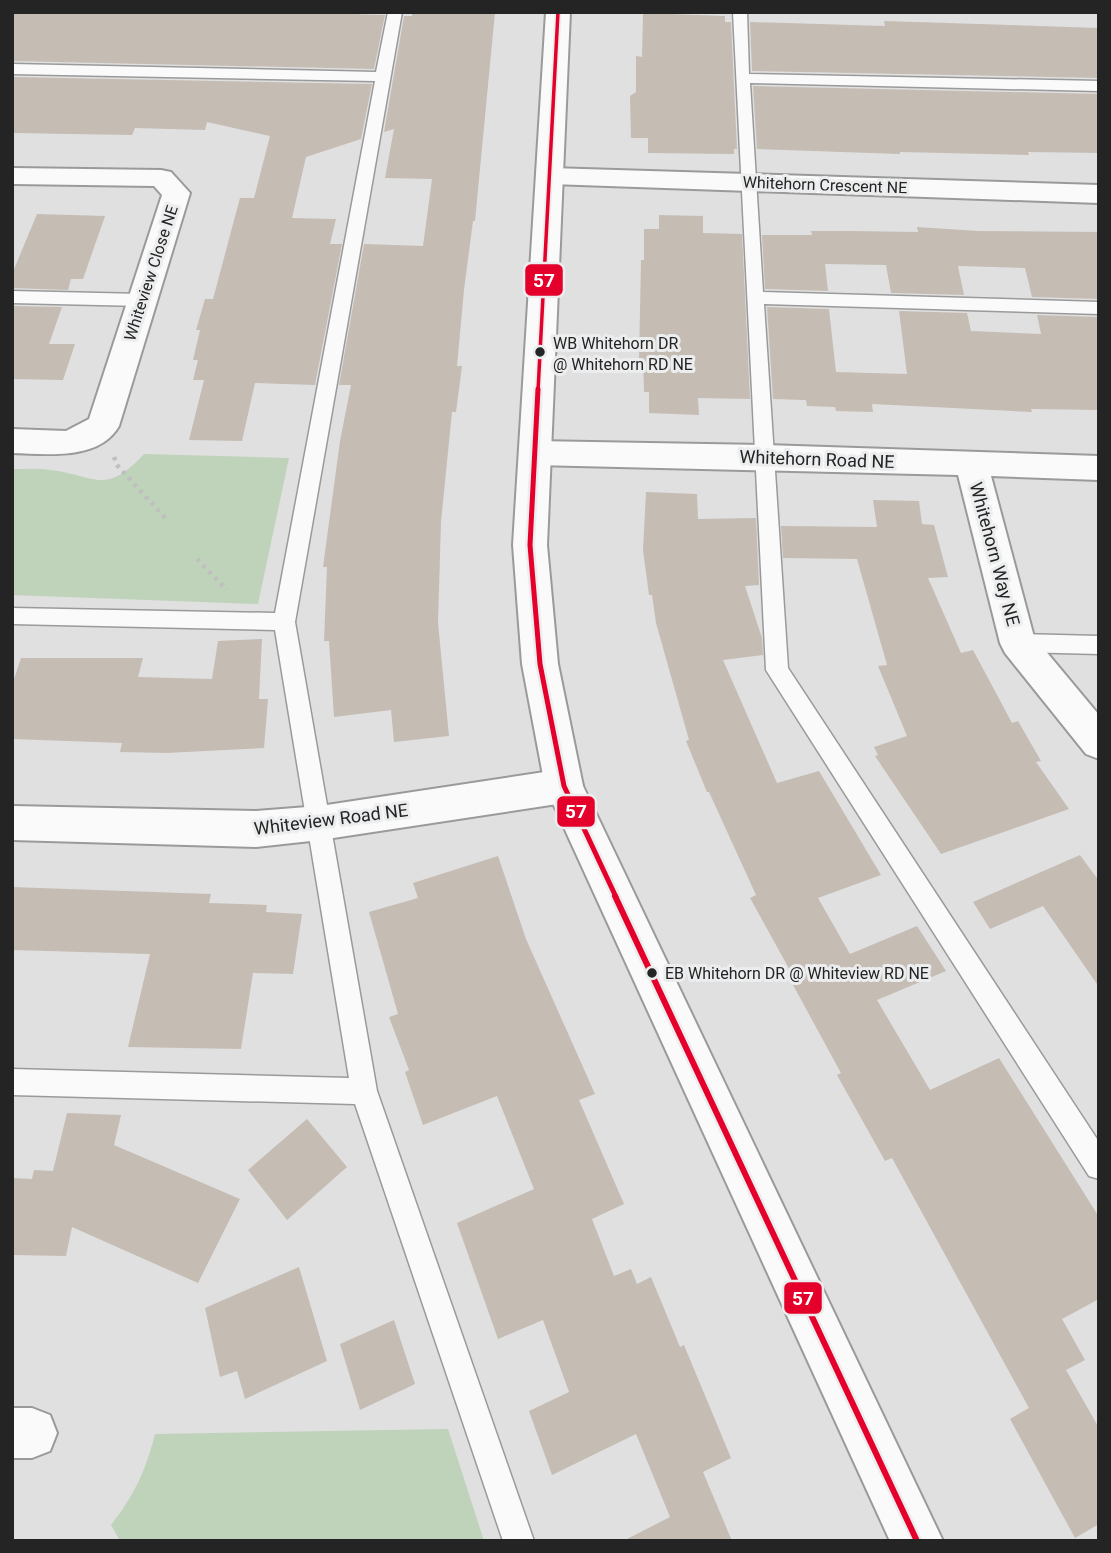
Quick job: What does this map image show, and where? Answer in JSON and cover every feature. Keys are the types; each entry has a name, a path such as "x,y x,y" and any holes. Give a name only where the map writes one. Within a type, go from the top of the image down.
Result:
{"street":[{"path":"558,12 530,545 539,650 564,786 917,1541"},
{"name":"Whiteview Close NE","path":"12,176 161,178 176,193 103,426"},
{"name":"Whitehorn Crescent NE","path":"551,176 1099,194"},
{"path":"12,442 71,443 103,426"},
{"name":"Whitehorn Road NE","path":"535,453 766,457 1099,468"},
{"name":"Whitehorn Way NE","path":"971,463 1018,643 1099,743"},
{"name":"Whiteview Road NE","path":"12,823 256,829 320,823 564,786"}],"lane":[{"path":"395,12 284,622 320,823 363,1091 519,1541"},
{"path":"740,12 746,182 766,457 777,670 1099,1166"},
{"path":"12,69 384,78"},
{"path":"742,78 1099,86"},
{"path":"12,297 142,300"},
{"path":"755,298 1099,308"},
{"path":"12,616 284,622"},
{"path":"1018,643 1099,645"},
{"path":"12,1082 363,1091"}],"path":[{"path":"103,426 117,465 167,520"}],"green space":[{"path":"144,454 289,458 258,604 12,595 12,469 46,469 90,479 110,479 131,467"},
{"path":"448,1429 484,1541 120,1541 111,1525 138,1482 155,1434"}],"building":[{"path":"12,12 287,12 385,15 374,69 12,61"},
{"path":"412,12 495,12 475,221 464,290 457,366 462,366 456,412 452,412 441,522 438,623 449,736 394,742 391,710 334,717 329,641 324,641 327,567 323,567 340,441 351,385 339,385 364,244 423,246 432,179 385,178 394,129 384,132 404,16 412,16"},
{"path":"643,13 725,16 725,22 731,22 737,149 734,149 734,154 648,153 648,138 631,138 630,96 636,92 636,56 642,57"},
{"path":"884,21 1099,28 1099,78 752,71 750,22 885,26"},
{"path":"12,77 372,84 361,139 306,157 292,218 336,219 330,244 342,244 315,385 255,383 242,441 189,440 204,380 193,380 198,360 193,360 200,330 196,330 205,299 213,299 240,198 254,198 270,136 207,122 205,130 135,128 132,135 12,133"},
{"path":"753,86 1099,94 1099,153 900,154 757,149"},
{"path":"37,214 105,216 83,279 71,279 68,290 12,288 12,274"},
{"path":"659,215 703,216 703,233 742,234 750,399 698,398 699,415 649,413 649,392 644,392 643,360 639,360 641,260 644,260 644,229 659,229"},
{"path":"917,227 978,231 1099,232 1099,299 1032,297 1025,268 958,266 964,295 891,293 886,265 825,264 828,291 765,289 762,235 812,235 811,231 918,232"},
{"path":"12,306 62,307 49,344 75,344 63,380 12,379"},
{"path":"767,307 829,309 836,372 907,374 899,311 967,313 971,331 1041,334 1037,315 1099,317 1099,410 1031,409 1032,412 872,404 873,412 836,411 835,407 807,406 806,400 773,399"},
{"path":"646,492 697,494 698,519 756,518 759,585 745,586 762,638 763,655 723,660 777,783 819,771 881,875 818,898 850,954 917,926 946,971 877,1000 930,1090 999,1058 1099,1217 1099,1299 1062,1319 1085,1360 1066,1370 1099,1428 1099,1524 1075,1538 1010,1419 1029,1408 892,1158 885,1161 837,1075 841,1073 793,985 797,983 750,898 756,895 686,741 689,740 656,623 652,595 649,595 643,550"},
{"path":"873,500 919,501 922,524 934,525 948,577 928,578 961,653 973,650 1012,723 1018,721 1041,761 1036,762 1069,809 941,854 875,756 878,755 874,747 907,736 878,666 887,665 857,559 783,558 781,526 877,527"},
{"path":"262,639 259,699 268,699 264,748 166,753 120,752 122,743 12,739 12,685 21,658 143,658 138,677 212,679 218,641"},
{"path":"1080,855 1099,881 1099,987 1043,906 990,929 973,902"},
{"path":"498,856 526,939 595,1094 579,1100 624,1204 592,1219 614,1276 631,1269 637,1284 651,1277 680,1347 684,1345 731,1458 703,1472 732,1541 623,1541 670,1517 636,1434 552,1475 529,1411 569,1392 543,1320 498,1339 457,1223 534,1189 497,1096 423,1125 405,1072 409,1070 389,1017 398,1014 369,912 418,898 413,883"},
{"path":"12,887 211,894 209,903 267,905 266,912 302,914 293,974 253,973 241,1049 128,1047 150,954 12,950"},
{"path":"67,1113 121,1115 114,1145 240,1199 198,1283 72,1227 66,1256 12,1255 12,1178 32,1179 34,1170 53,1171"},
{"path":"307,1119 347,1167 287,1220 248,1170"},
{"path":"299,1267 327,1361 245,1399 237,1371 220,1377 205,1308"},
{"path":"394,1320 415,1384 360,1410 340,1344"}],"transit line":[{"name":"57","path":"558,12 530,545 540,664 564,786 917,1541"}],"place":[{"name":"WB Whitehorn DR @ Whitehorn RD NE","path":"540,352"},
{"name":"EB Whitehorn DR @ Whiteview RD NE","path":"652,973"}]}
